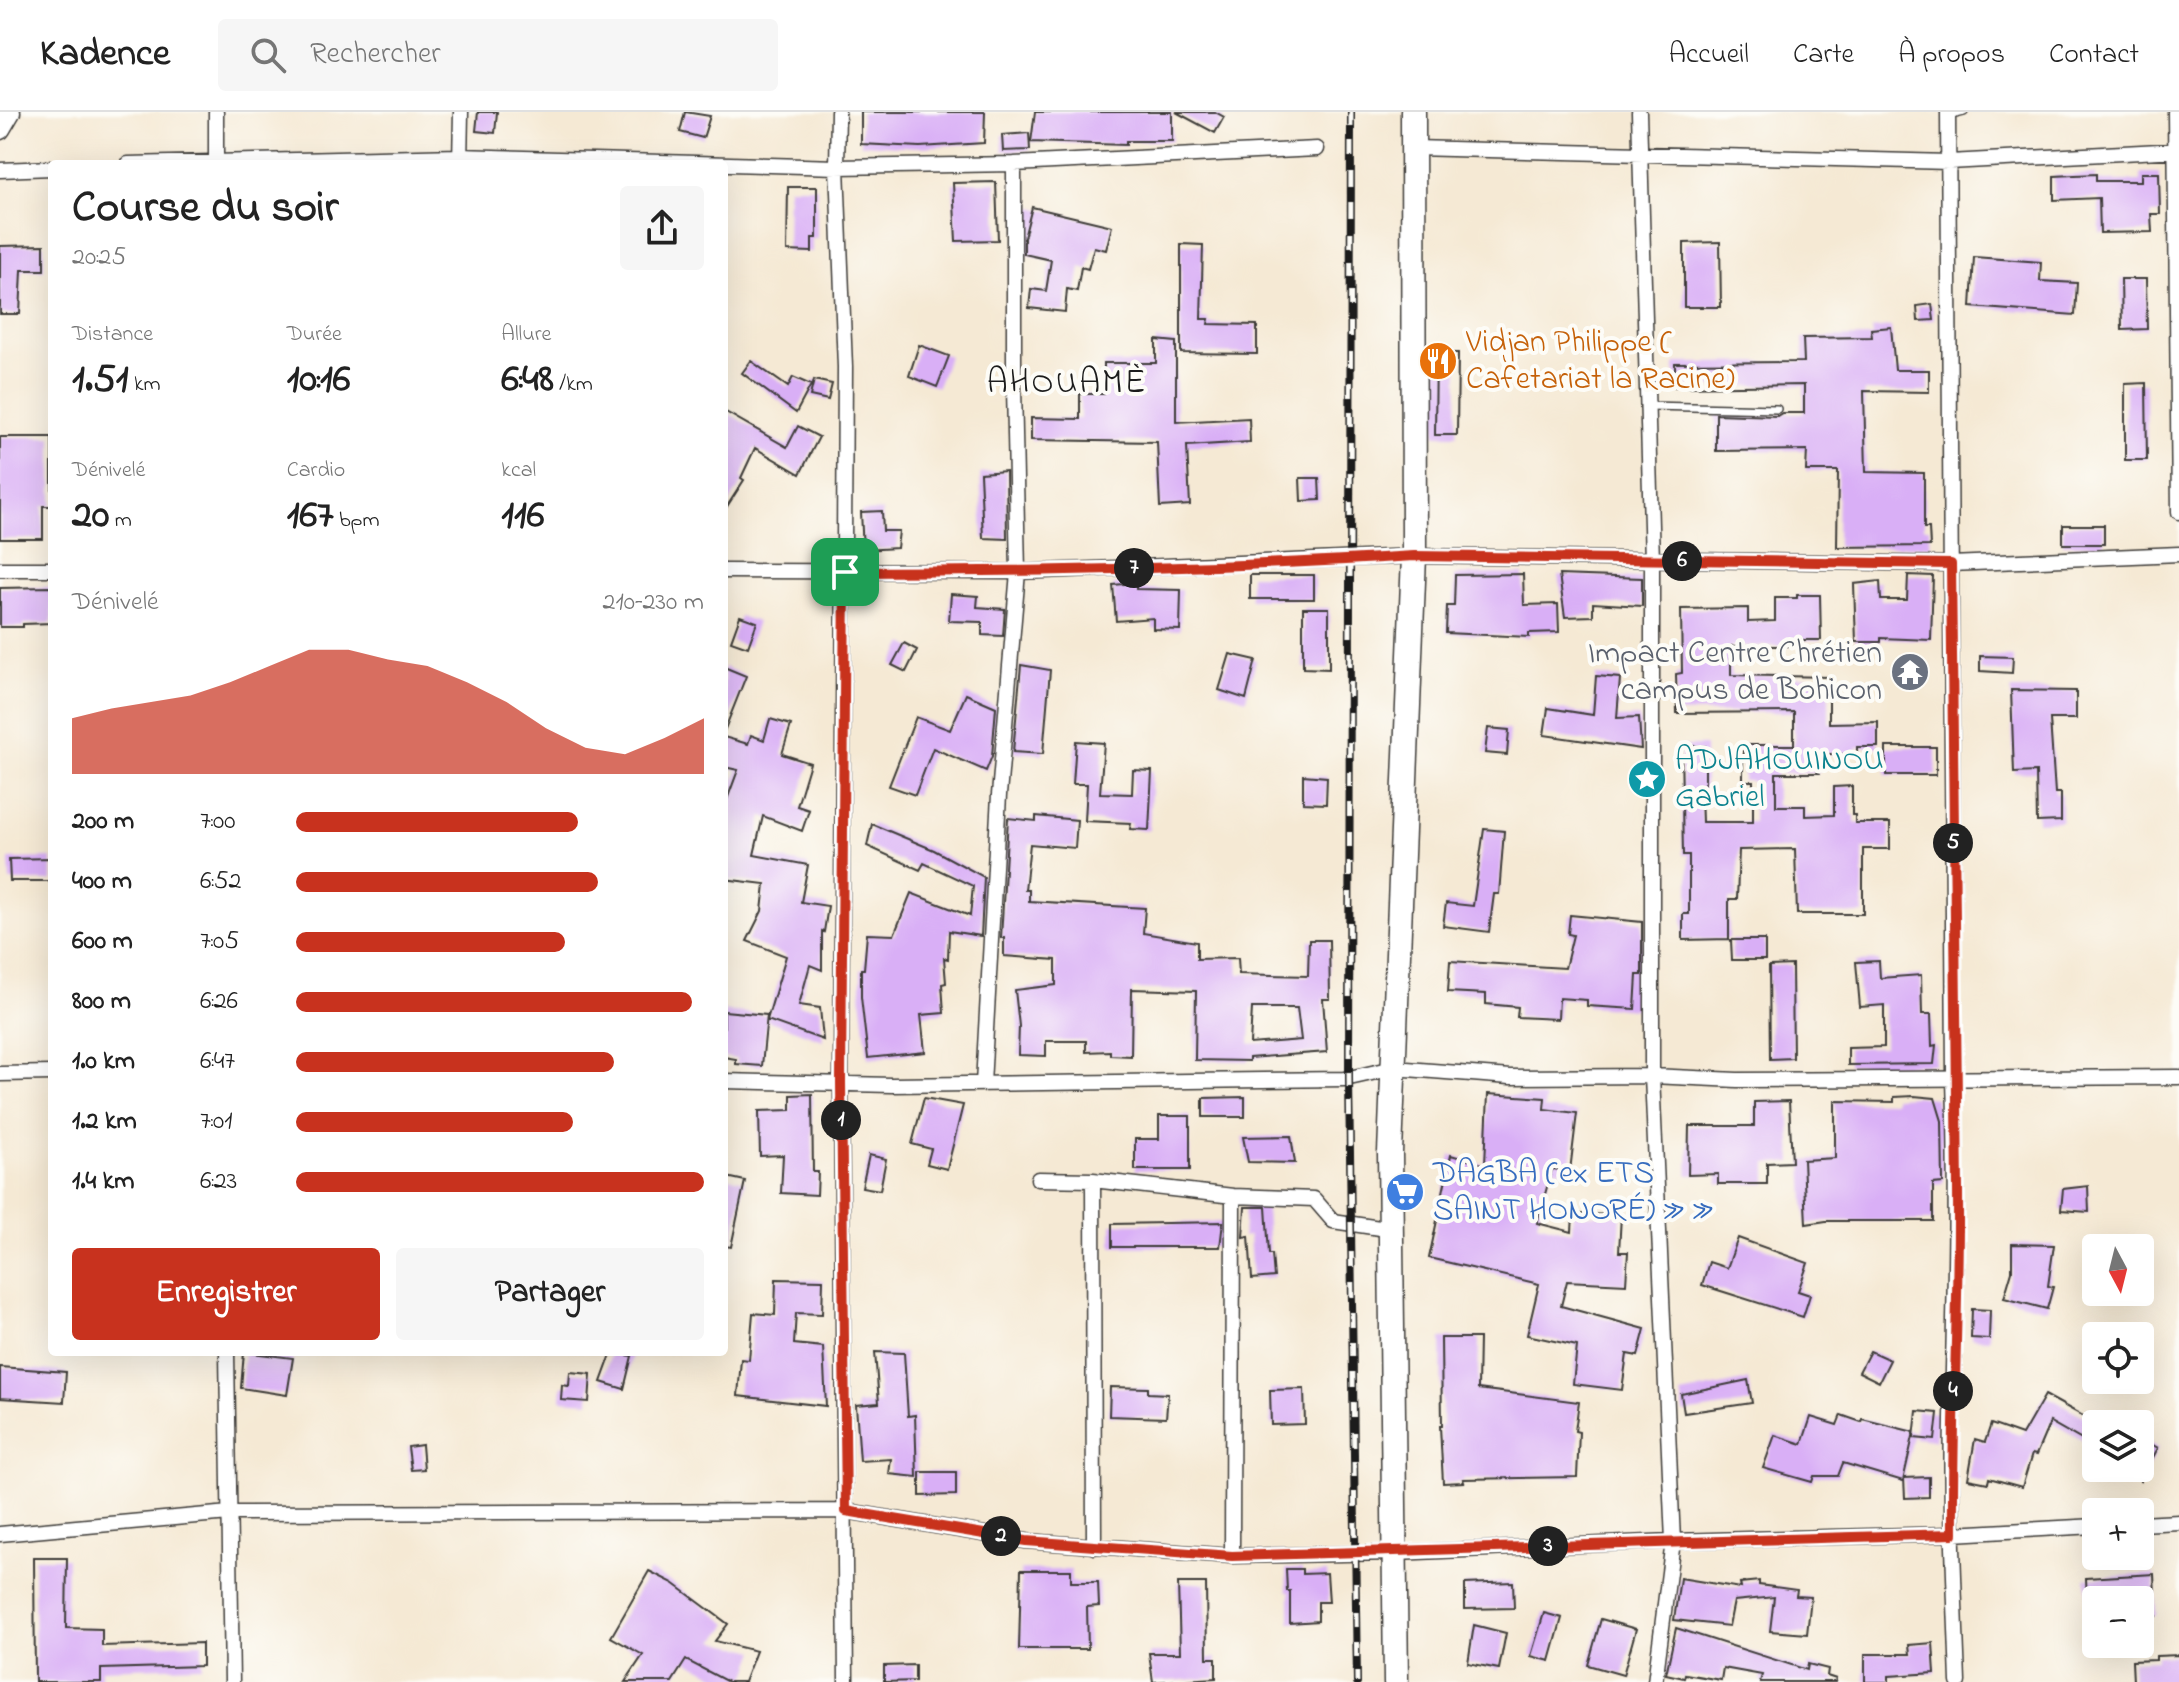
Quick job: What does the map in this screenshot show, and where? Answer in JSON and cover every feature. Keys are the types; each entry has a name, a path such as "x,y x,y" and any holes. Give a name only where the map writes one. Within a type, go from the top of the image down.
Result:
{"highway":[{"path":"1396,1682 1390,1153 1414,556 1413,112"}],"main road":[{"path":"0,129 10,112"}],"street":[{"path":"216,112 216,160"},
{"path":"460,160 461,112"},
{"path":"838,112 837,167 845,367 841,1083 846,1682"},
{"path":"1639,112 1652,561 1652,1076 1673,1541 1655,1682"},
{"path":"2175,112 2178,150 2179,512"},
{"path":"1948,114 1954,1080 1958,1190 1952,1422 1958,1682"},
{"path":"1414,148 1949,162 2178,150"},
{"path":"728,165 1014,164 1317,149"},
{"path":"983,1084 999,795 1018,572 1014,164"},
{"path":"0,170 48,168"},
{"path":"728,571 1018,572 1414,556 1951,564 2179,554"},
{"path":"0,569 48,569"},
{"path":"728,1081 983,1084 1345,1079 1394,1068 1510,1077 1652,1076 1737,1080 2179,1077"},
{"path":"0,1074 48,1073"},
{"path":"1038,1179 1093,1180 1233,1196 1314,1199 1333,1221 1393,1230"},
{"path":"1093,1180 1094,1547"},
{"path":"1232,1556 1233,1196"},
{"path":"227,1356 232,1682"},
{"path":"0,1534 229,1513 846,1511 1026,1541 1232,1556 1953,1534 2082,1527"},
{"path":"2154,1523 2179,1522"}],"lane":[{"path":"1948,114 1964,112"},
{"path":"1649,406 1777,409"}],"building":[{"path":"478,112 497,112 495,133 476,131"},
{"path":"685,112 710,116 703,138 680,132"},
{"path":"861,112 985,112 984,143 920,147 861,144"},
{"path":"1035,112 1172,112 1172,141 1126,141 1126,145 1031,142"},
{"path":"1176,112 1215,112 1224,117 1215,133"},
{"path":"1029,133 1030,150 1003,151 1002,135"},
{"path":"2141,173 2159,173 2160,214 2151,214 2152,232 2100,233 2099,198 2054,200 2054,176 2096,174 2096,181 2141,181"},
{"path":"996,182 998,240 956,241 953,183"},
{"path":"788,187 817,187 817,238 812,238 812,252 787,251"},
{"path":"1032,207 1112,226 1106,250 1094,247 1088,269 1081,267 1077,291 1067,289 1065,312 1029,308 1031,289 1046,291 1051,260 1024,254 1024,238"},
{"path":"1720,242 1721,307 1684,307 1684,243"},
{"path":"1181,244 1203,245 1201,319 1209,319 1208,324 1257,325 1257,354 1181,353"},
{"path":"44,245 44,270 22,270 20,314 0,314 0,246"},
{"path":"1974,257 2041,262 2040,281 2077,283 2075,315 1971,307"},
{"path":"2121,279 2146,279 2147,329 2122,330"},
{"path":"1932,304 1934,320 1918,321 1917,306"},
{"path":"1891,327 1895,370 1929,370 1929,392 1864,391 1866,472 1924,473 1924,528 1929,528 1930,546 1837,547 1838,471 1806,471 1807,450 1716,451 1716,414 1777,416 1782,413 1804,413 1804,385 1675,387 1675,363 1804,362 1803,338 1872,337 1871,329"},
{"path":"1156,340 1176,342 1176,422 1249,418 1250,442 1187,446 1190,505 1160,507 1157,442 1031,440 1031,418 1080,419 1080,394 1104,394 1104,363 1156,363"},
{"path":"919,345 949,356 937,387 909,376"},
{"path":"1436,353 1458,353 1457,435 1435,435"},
{"path":"751,361 788,387 793,377 811,385 796,413 742,373"},
{"path":"814,380 832,384 828,400 810,396"},
{"path":"2146,383 2147,460 2125,460 2125,384"},
{"path":"728,413 787,447 798,426 819,437 800,474 755,448 741,478 744,480 728,505"},
{"path":"0,437 48,437 48,506 43,506 43,539 0,539"},
{"path":"1006,471 1007,539 983,538 980,473"},
{"path":"1300,478 1319,478 1320,500 1301,501"},
{"path":"882,511 883,531 899,531 897,548 863,550 861,512"},
{"path":"2063,525 2104,525 2104,544 2063,544"},
{"path":"1523,574 1524,605 1558,604 1559,632 1529,633 1529,637 1446,633 1447,606 1454,606 1455,575"},
{"path":"1250,575 1314,575 1314,599 1250,599"},
{"path":"1559,575 1642,578 1642,606 1593,603 1593,616 1565,617"},
{"path":"1908,575 1933,576 1931,640 1881,638 1881,642 1856,642 1854,584 1880,581 1881,600 1907,600"},
{"path":"1136,583 1136,589 1181,590 1180,630 1153,629 1153,618 1116,621 1113,585"},
{"path":"48,587 48,623 0,627 0,588"},
{"path":"951,594 978,596 977,607 1005,609 1003,636 982,635 982,622 949,621"},
{"path":"1797,595 1820,595 1821,640 1794,640 1795,646 1731,646 1731,675 1829,677 1829,723 1878,722 1878,747 1857,747 1857,754 1819,754 1819,773 1776,773 1776,806 1805,806 1805,816 1834,815 1834,787 1852,786 1855,823 1890,823 1890,849 1863,849 1863,914 1797,914 1795,849 1739,850 1737,899 1729,899 1729,939 1683,940 1683,914 1689,914 1689,855 1683,855 1681,746 1705,746 1702,822 1753,822 1753,781 1743,781 1743,745 1794,745 1794,712 1677,713 1676,674 1682,673 1681,609 1748,608 1748,622 1775,621 1775,598 1797,598"},
{"path":"1303,608 1329,608 1329,669 1303,668"},
{"path":"740,616 757,622 748,647 731,641"},
{"path":"904,643 917,650 906,672 892,665"},
{"path":"1230,654 1256,660 1246,699 1219,690"},
{"path":"1980,656 2013,657 2012,673 1980,671"},
{"path":"1021,665 1050,670 1043,754 1013,752"},
{"path":"728,669 746,676 728,721"},
{"path":"1596,676 1620,678 1617,718 1639,717 1641,749 1544,735 1548,708 1593,715"},
{"path":"2011,690 2076,691 2076,719 2050,719 2055,793 2061,793 2061,821 2037,822 2036,772 2014,773"},
{"path":"966,694 996,707 992,756 986,771 933,748 915,795 889,786 916,717 950,730"},
{"path":"770,719 791,725 782,754 810,763 797,806 809,810 802,831 763,816 754,855 808,865 801,902 828,906 822,931 822,970 810,965 799,1005 820,1008 823,1040 767,1020 786,956 747,941 762,911 765,884 728,879 728,797 738,770 728,768 728,738 748,744 751,735 764,740"},
{"path":"1488,728 1509,730 1507,755 1485,753"},
{"path":"1076,741 1104,743 1100,793 1132,794 1133,770 1152,771 1149,830 1130,829 1131,823 1085,821 1087,784 1073,784"},
{"path":"1886,747 1936,747 1936,775 1886,775"},
{"path":"1303,775 1327,777 1326,804 1303,803"},
{"path":"1036,816 1077,820 1075,848 1030,844 1025,890 1029,890 1029,901 1145,908 1143,933 1197,942 1197,959 1238,958 1239,974 1308,976 1309,940 1329,940 1330,999 1323,999 1327,1052 1249,1058 1249,1061 1195,1060 1196,991 1132,989 1131,1056 1110,1055 1110,1051 1086,1052 1086,1041 1046,1041 1046,1056 1018,1055 1015,990 1056,985 1056,960 1004,956 1004,938 1001,938 1008,818 1036,821","holes":["1252,1008 1297,1008 1301,1040 1250,1044"]},
{"path":"872,824 934,850 984,877 981,936 949,931 948,959 944,958 946,983 942,984 944,1013 921,1015 925,1052 868,1058 861,997 861,969 864,969 867,934 894,935 911,893 970,916 973,886 924,863 920,870 867,846"},
{"path":"1484,829 1504,831 1499,894 1494,894 1489,932 1443,926 1446,903 1473,906"},
{"path":"48,858 48,881 10,881 9,859"},
{"path":"1570,915 1642,922 1642,975 1637,975 1635,1009 1587,1006 1587,1000 1559,998 1558,1019 1517,1017 1518,1007 1486,1004 1486,994 1448,992 1450,961 1565,968 1573,935 1568,934"},
{"path":"1731,940 1765,940 1765,960 1732,960"},
{"path":"1879,961 1880,978 1921,975 1922,1014 1931,1014 1932,1046 1936,1045 1934,1064 1848,1065 1848,1048 1884,1047 1884,1005 1860,1007 1856,962"},
{"path":"1792,965 1793,1058 1770,1059 1769,966"},
{"path":"728,1011 767,1015 762,1066 736,1064 736,1059 728,1058"},
{"path":"812,1094 813,1172 818,1172 817,1195 781,1193 783,1155 760,1156 759,1111 791,1110 791,1095"},
{"path":"1488,1094 1545,1098 1544,1109 1577,1113 1570,1171 1552,1169 1537,1223 1572,1232 1573,1214 1621,1215 1619,1252 1628,1252 1626,1284 1567,1281 1561,1306 1645,1329 1638,1356 1627,1354 1622,1390 1573,1384 1577,1346 1527,1335 1539,1284 1429,1258 1451,1155 1485,1165"},
{"path":"1245,1097 1245,1117 1203,1117 1203,1098"},
{"path":"1894,1097 1935,1098 1942,1121 1943,1183 1933,1184 1933,1221 1826,1221 1806,1224 1803,1160 1835,1158 1835,1101 1894,1102"},
{"path":"924,1098 963,1105 947,1169 927,1164 931,1149 912,1144"},
{"path":"1789,1101 1792,1162 1767,1163 1767,1184 1718,1184 1718,1174 1688,1175 1689,1126 1754,1126 1754,1102"},
{"path":"1159,1116 1190,1116 1190,1170 1135,1170 1135,1139 1159,1139"},
{"path":"1291,1136 1295,1163 1248,1162 1243,1137"},
{"path":"869,1155 886,1159 880,1190 862,1187"},
{"path":"728,1177 745,1181 731,1247 728,1247"},
{"path":"2088,1186 2089,1212 2061,1210 2063,1189"},
{"path":"1245,1207 1266,1207 1274,1277 1252,1279 1249,1236 1243,1237"},
{"path":"1223,1222 1220,1247 1112,1247 1112,1224"},
{"path":"1738,1238 1808,1263 1798,1291 1810,1295 1803,1317 1702,1285 1709,1262 1727,1268"},
{"path":"2012,1244 2054,1245 2048,1286 2053,1287 2047,1309 2004,1298 2012,1271"},
{"path":"776,1279 823,1280 822,1314 796,1313 794,1344 823,1347 826,1406 738,1396 741,1359 749,1360 753,1313 775,1315"},
{"path":"1972,1309 1990,1310 1989,1339 1971,1338"},
{"path":"1441,1338 1479,1338 1478,1389 1579,1402 1575,1431 1579,1432 1577,1477 1463,1479 1464,1482 1443,1483"},
{"path":"1870,1351 1890,1360 1879,1382 1859,1372"},
{"path":"875,1352 904,1353 908,1416 915,1415 917,1477 889,1474 891,1459 860,1461 856,1405 879,1403"},
{"path":"244,1356 293,1358 287,1395 241,1388"},
{"path":"611,1356 632,1356 624,1389 601,1382"},
{"path":"0,1367 66,1372 64,1402 0,1398"},
{"path":"570,1372 591,1374 589,1402 561,1400 562,1385 569,1386"},
{"path":"1748,1380 1752,1403 1684,1413 1681,1394"},
{"path":"1110,1387 1148,1388 1148,1393 1168,1394 1166,1418 1109,1416"},
{"path":"1304,1389 1305,1424 1271,1425 1270,1390"},
{"path":"2045,1395 2082,1415 2082,1440 2050,1422 2036,1455 2032,1454 2022,1487 1989,1478 1988,1483 1968,1479 1975,1439 1985,1442 1991,1424 2022,1435"},
{"path":"1917,1411 1938,1413 1935,1440 1914,1438"},
{"path":"1841,1415 1914,1432 1903,1481 1843,1463 1838,1476 1814,1476 1812,1482 1763,1468 1775,1435 1802,1444 1811,1417 1837,1425"},
{"path":"422,1445 424,1469 411,1470 408,1447"},
{"path":"920,1472 956,1472 956,1495 920,1496"},
{"path":"1929,1477 1929,1497 1905,1498 1904,1478"},
{"path":"34,1558 67,1558 66,1628 102,1629 102,1646 202,1643 202,1666 101,1669 101,1682 35,1682"},
{"path":"1286,1569 1302,1569 1302,1574 1327,1573 1329,1602 1318,1602 1318,1621 1290,1623"},
{"path":"1021,1570 1071,1570 1071,1582 1098,1582 1099,1606 1087,1607 1088,1649 1019,1649"},
{"path":"649,1571 673,1583 728,1624 715,1641 756,1651 744,1682 728,1682 686,1660 672,1682 625,1682 643,1655 611,1637"},
{"path":"2154,1574 2156,1616 2154,1586 2086,1586 2086,1578"},
{"path":"1680,1578 1741,1588 1740,1583 1759,1581 1759,1585 1797,1590 1796,1596 1811,1597 1807,1634 1770,1631 1774,1597 1734,1601 1729,1626 1674,1620"},
{"path":"1513,1582 1514,1608 1465,1609 1465,1584"},
{"path":"1178,1583 1206,1583 1207,1658 1216,1658 1216,1678 1153,1682 1149,1653 1180,1653"},
{"path":"1544,1613 1562,1618 1550,1661 1531,1656"},
{"path":"1601,1619 1636,1629 1623,1675 1588,1665"},
{"path":"1474,1625 1506,1633 1499,1669 1468,1663"},
{"path":"1676,1628 1807,1670 1808,1664 1828,1669 1827,1676 1836,1679 1835,1682 1760,1682 1762,1675 1723,1668 1721,1680 1666,1674"},
{"path":"1933,1643 1935,1673 1889,1676 1889,1682 1865,1682 1865,1654 1910,1654 1909,1645"},
{"path":"2179,1655 2179,1682 2133,1682 2132,1661"},
{"path":"915,1665 915,1681 884,1682 884,1666"}],"railway":[{"path":"1351,112 1349,1078 1357,1682"}],"place":[{"name":"Vidjan Philippe ( Cafetariat la Racine)","path":"1438,361"},
{"name":"Impact Centre Chrétien campus de Bohicon","path":"1910,672"},
{"name":"ADJAHOUINOU Gabriel","path":"1647,779"},
{"name":"DAGBA (ex ETS SAINT HONORÉ) » »","path":"1405,1192"}],"district":[{"name":"AHOUAMÈ","path":"1067,384"}],"route":[{"path":"1414,556 1951,564 1954,1080 1958,1190 1952,1422 1953,1534 1232,1556 1026,1541 846,1511 841,1083 845,572 1018,572 1414,556"}]}
